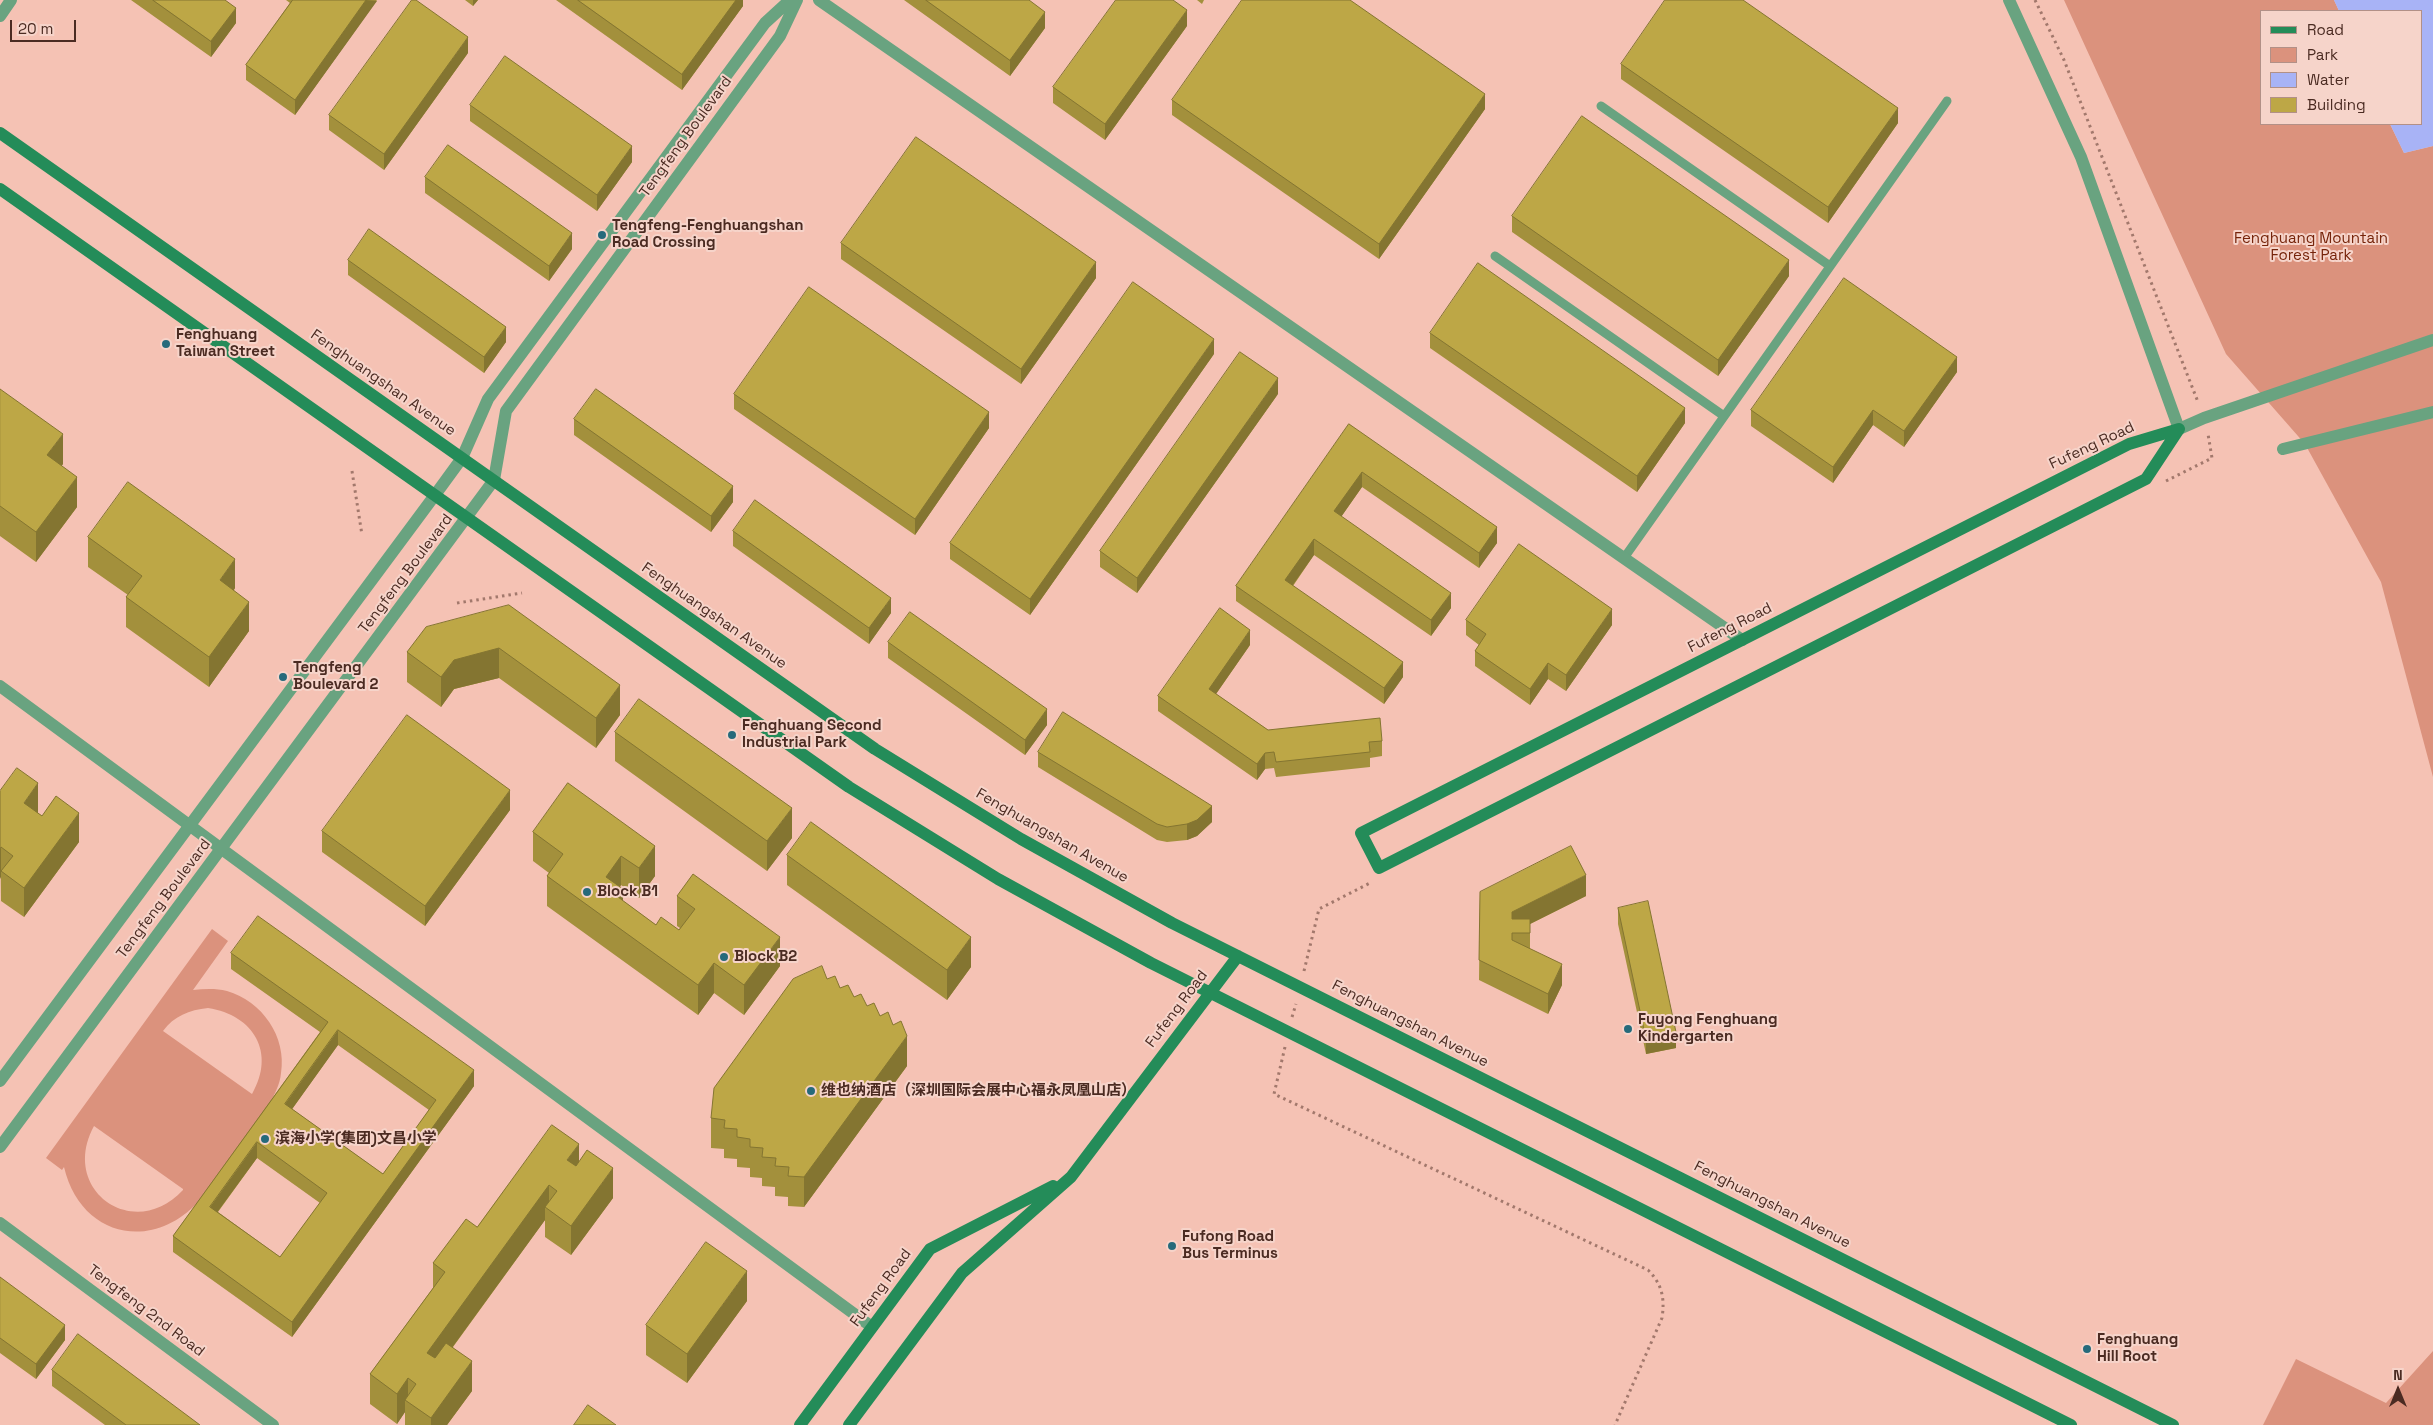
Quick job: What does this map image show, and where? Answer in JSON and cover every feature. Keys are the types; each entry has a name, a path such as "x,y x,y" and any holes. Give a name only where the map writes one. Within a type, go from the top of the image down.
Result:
{"main road":[{"name":"Fenghuangshan Avenue","path":"0,133 875,749 1021,839 1172,923 2173,1425"},
{"path":"0,189 849,787 998,879 1074,922 1210,993 2071,1425"},
{"name":"Fufeng Road","path":"2179,429 2146,479 1379,868 1362,833 2129,444 2179,429"},
{"name":"Fufeng Road","path":"849,1425 962,1272 1071,1177 1238,956"},
{"name":"Fufeng Road","path":"800,1425 930,1249 1071,1177"}],"street":[{"path":"0,16 11,0"},
{"name":"Tengfeng Boulevard","path":"0,1081 462,458 488,399 766,23 790,0"},
{"name":"Tengfeng Boulevard","path":"0,1147 494,480 506,411 780,36 797,0"},
{"path":"819,0 1742,640"},
{"path":"2009,0 2081,156 2179,429 2204,418 2433,340"},
{"path":"2283,449 2433,412"},
{"path":"0,686 872,1327"},
{"name":"Tengfeng 2nd Road","path":"0,1223 272,1425"}],"lane":[{"path":"1624,558 1947,101"},
{"path":"1601,106 1830,266"},
{"path":"1495,256 1724,416"}],"path":[{"path":"2035,0 2064,60 2204,418"},
{"path":"352,471 362,535"},
{"path":"457,603 522,593"},
{"path":"1274,1094 1648,1270 1657,1279 1663,1291 1662,1318 1615,1425"}],"green space":[{"name":"Fenghuang Mountain Forest Park","path":"2064,0 2334,0 2339,10 2260,10 2260,125 2390,125 2404,153 2433,146 2433,777 2381,582 2305,444 2226,354"},
{"path":"212,929 228,941 193,990 214,989 227,991 240,996 261,1012 276,1034 280,1046 281,1073 278,1086 269,1105 198,1202 179,1218 159,1228 139,1232 119,1230 101,1222 85,1209 72,1190 64,1167 62,1170 46,1158","holes":["208,1008 224,1012 238,1019 248,1027 256,1038 261,1051 262,1064 259,1079 252,1094 163,1031 172,1021 182,1015 194,1010","94,1126 183,1189 183,1190 164,1205 144,1211 124,1210 107,1202 94,1188 86,1170 86,1149"]},
{"path":"2433,1351 2433,1425 2263,1425 2296,1359 2386,1403"}],"water":[{"path":"2334,0 2433,0 2433,146 2404,153 2390,125 2423,125 2423,10 2339,10"}],"building":[{"path":"153,0 225,0 236,8 211,41"},
{"path":"293,0 366,0 295,100 246,65"},
{"path":"412,0 416,0 468,37 384,154 329,115"},
{"path":"578,0 736,0 682,74"},
{"path":"926,0 1029,0 1045,12 1010,60"},
{"path":"1116,0 1173,0 1187,10 1105,124 1053,87"},
{"path":"1242,0 1350,0 1485,94 1379,244 1172,100"},
{"path":"1665,0 1743,0 1898,108 1828,207 1621,64"},
{"path":"505,56 632,146 597,195 470,105"},
{"path":"1582,116 1789,260 1718,360 1512,216"},
{"path":"916,137 1096,262 1021,369 841,243"},
{"path":"448,145 572,233 549,266 425,177"},
{"path":"369,229 506,327 484,357 348,260"},
{"path":"1478,263 1685,408 1637,476 1430,333"},
{"path":"1844,278 1957,357 1904,431 1873,410 1833,467 1751,410"},
{"path":"1133,282 1214,339 1030,599 950,543"},
{"path":"809,287 989,412 915,519 734,394"},
{"path":"1240,352 1278,378 1137,578 1100,551"},
{"path":"0,389 63,434 47,455 77,477 36,532 0,506"},
{"path":"596,389 733,486 711,516 574,419"},
{"path":"1349,424 1497,527 1479,553 1362,472 1334,511 1451,593 1431,620 1314,539 1285,580 1403,662 1384,688 1236,586"},
{"path":"128,482 235,559 220,580 249,602 209,657 126,597 142,576 88,537"},
{"path":"755,500 891,598 869,628 733,531"},
{"path":"1519,544 1612,609 1566,675 1548,663 1530,689 1475,651 1486,634 1466,620"},
{"path":"509,605 620,685 596,718 499,648 454,660 441,677 407,652 426,627"},
{"path":"1220,608 1250,630 1209,689 1268,730 1380,718 1382,741 1369,742 1370,752 1276,762 1274,752 1265,753 1257,764 1158,696"},
{"path":"910,612 1047,709 1025,740 888,642"},
{"path":"639,699 792,808 767,841 615,732"},
{"path":"1063,712 1212,806 1197,820 1187,824 1167,827 1157,824 1038,752"},
{"path":"407,715 510,790 425,906 322,831"},
{"path":"17,768 38,783 24,803 42,816 56,796 79,813 24,888 1,871 13,856 1,847 0,849 0,791"},
{"path":"568,783 655,846 639,868 621,856 606,877 623,889 618,897 656,925 661,917 679,930 695,909 677,896 693,874 780,937 744,985 714,963 698,985 547,876 563,854 533,832"},
{"path":"811,822 971,937 947,970 787,855"},
{"path":"1571,846 1586,875 1512,912 1512,919 1530,919 1530,933 1512,933 1512,940 1562,964 1548,994 1479,960 1480,892"},
{"path":"1648,901 1676,1032 1646,1039 1618,908"},
{"path":"258,916 474,1070 292,1322 173,1236 328,1022 231,953","holes":["338,1030 436,1100 383,1174 285,1104","257,1142 327,1193 280,1257 210,1207"]},
{"name":"维也纳酒店（深圳国际会展中心福永凤凰山店）","path":"822,966 827,979 835,976 840,988 848,985 854,997 861,994 867,1006 874,1003 880,1016 888,1012 893,1025 901,1021 907,1036 804,1177 788,1176 789,1167 775,1166 776,1158 762,1157 763,1148 750,1147 750,1139 737,1137 737,1129 724,1128 725,1120 711,1118 714,1088 793,979"},
{"path":"552,1125 579,1144 567,1160 576,1166 587,1150 613,1168 571,1226 545,1207 557,1191 549,1185 427,1353 435,1358 446,1343 472,1361 431,1418 405,1400 416,1384 408,1378 397,1394 370,1374 445,1272 433,1263 466,1219 477,1227"},
{"path":"706,1242 747,1271 687,1354 646,1325"},
{"path":"0,1277 65,1325 36,1364 0,1338"},
{"path":"78,1334 200,1425 126,1425 52,1370"},
{"path":"588,1405 616,1425 574,1425"}],"place":[{"name":"Tengfeng-Fenghuangshan Road Crossing","path":"602,235"},
{"name":"Fenghuang Taiwan Street","path":"166,344"},
{"name":"Tengfeng Boulevard 2","path":"283,677"},
{"name":"Fenghuang Second Industrial Park","path":"732,735"},
{"name":"Block B1","path":"587,892"},
{"name":"Block B2","path":"724,957"},
{"name":"Fuyong Fenghuang Kindergarten","path":"1628,1029"},
{"name":"维也纳酒店（深圳国际会展中心福永凤凰山店）","path":"811,1091"},
{"name":"滨海小学(集团)文昌小学","path":"265,1139"},
{"name":"Fufong Road Bus Terminus","path":"1172,1246"},
{"name":"Fenghuang Hill Root","path":"2087,1349"}]}
